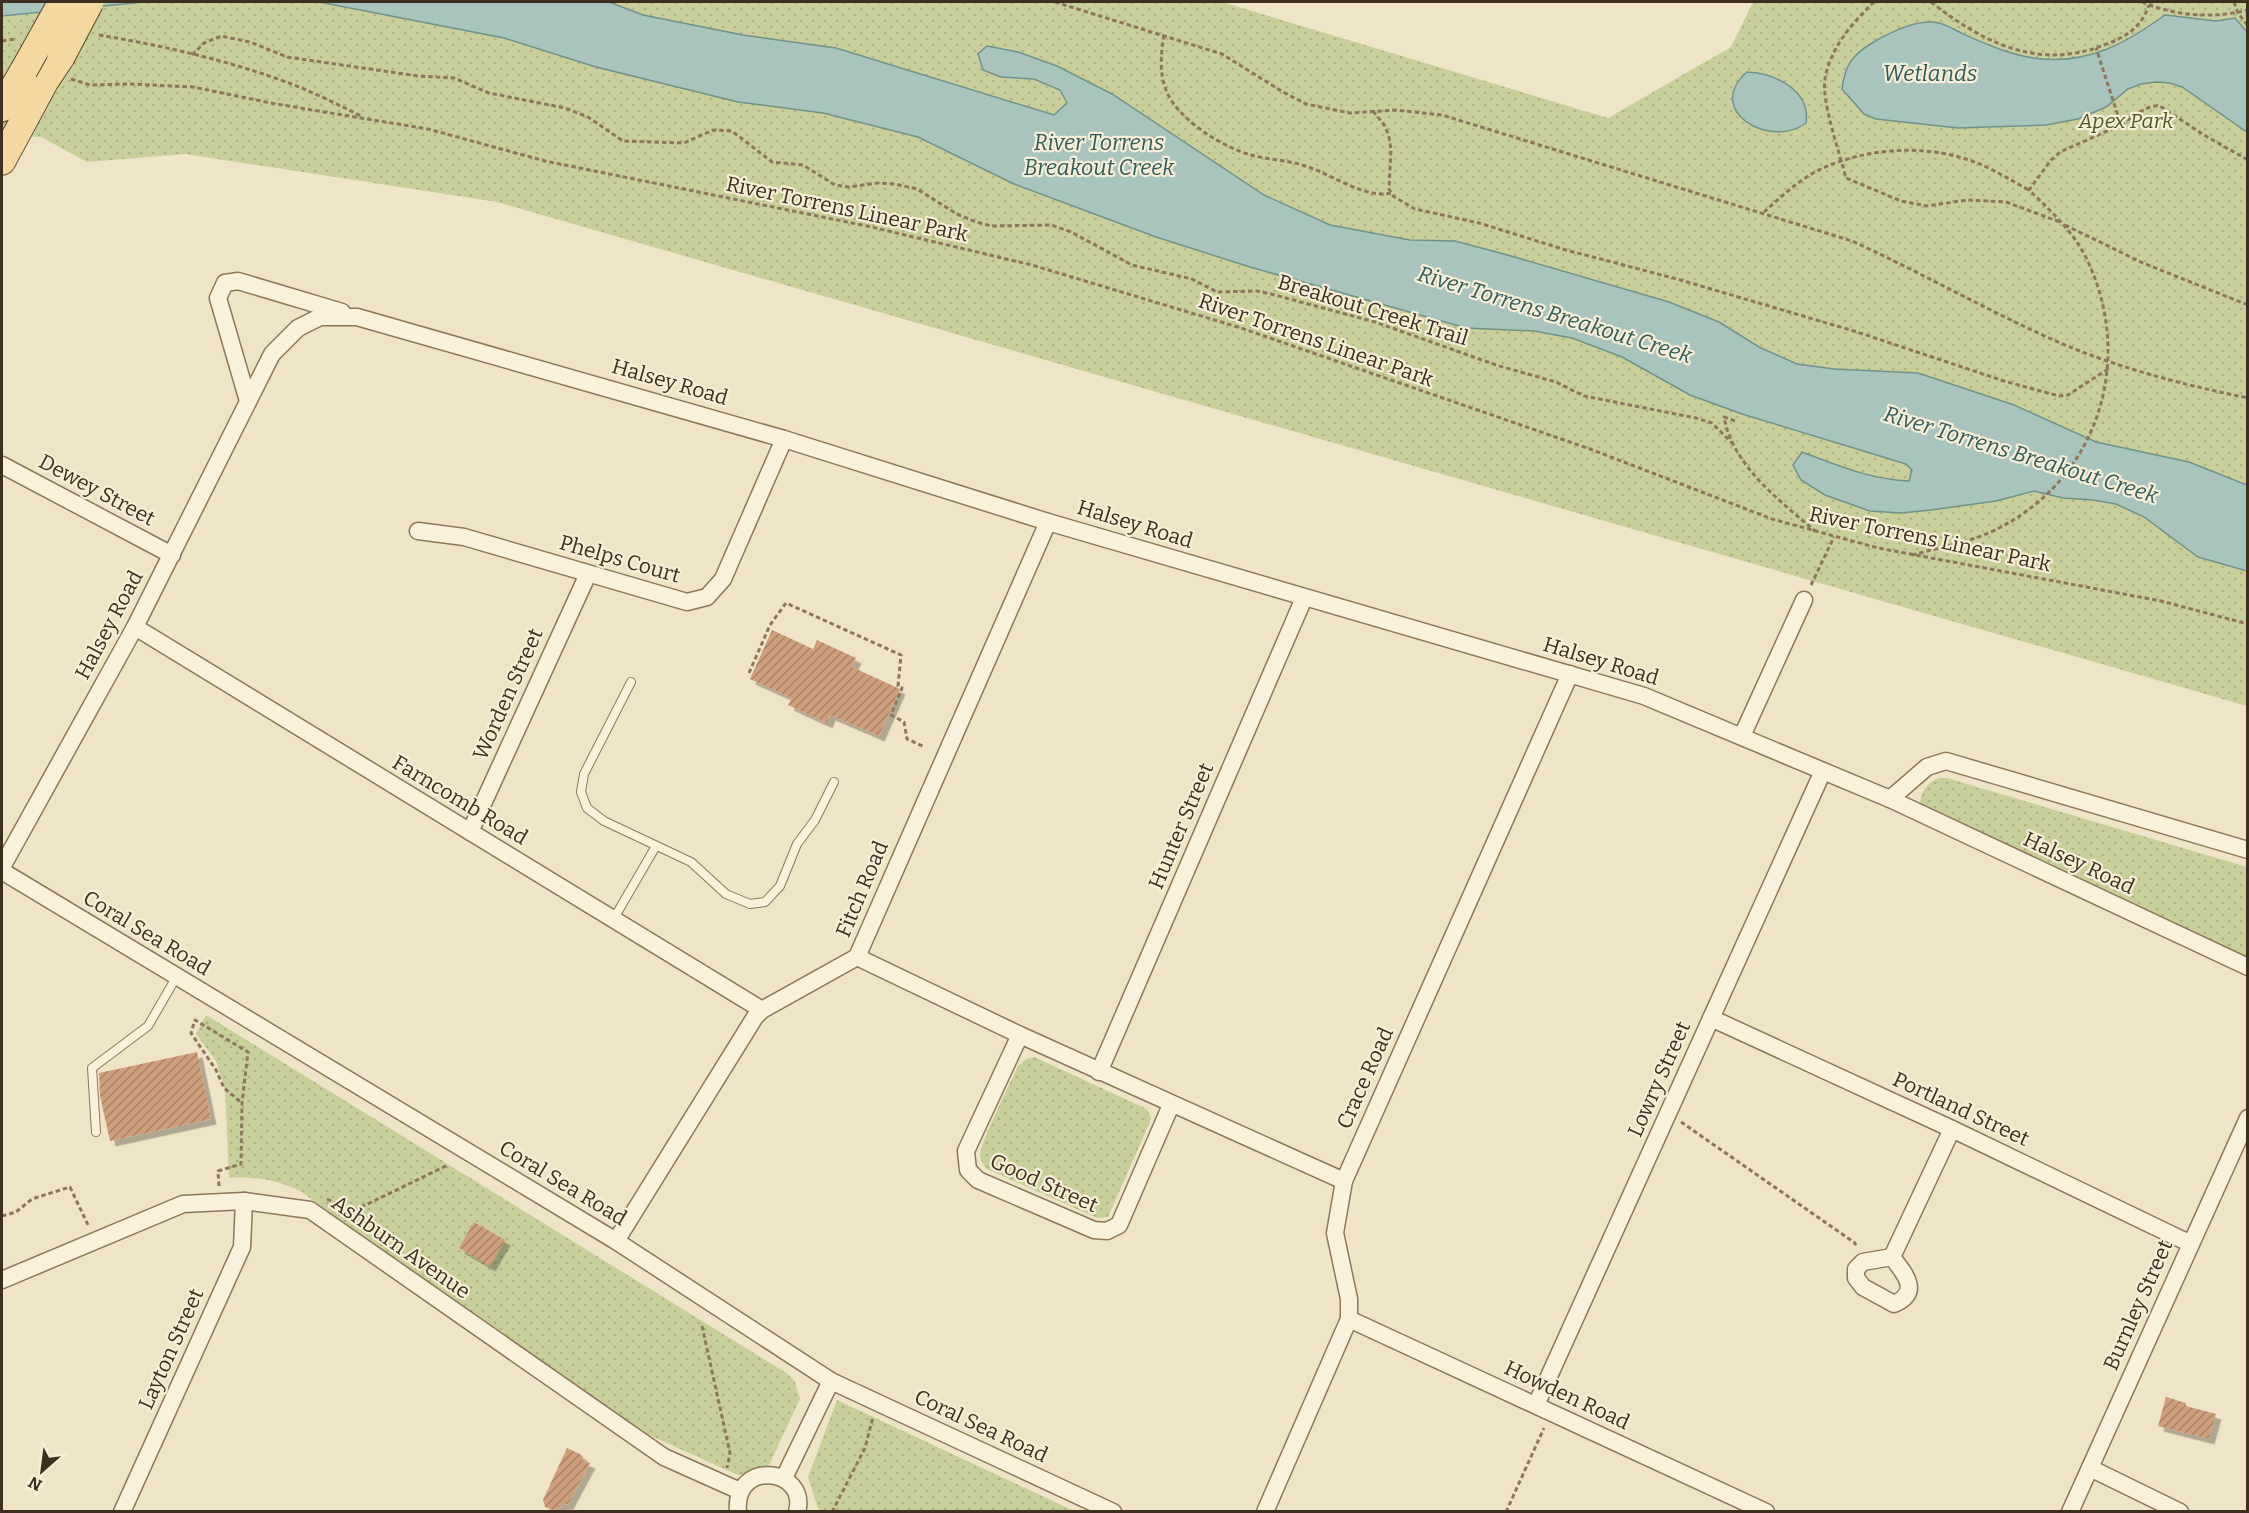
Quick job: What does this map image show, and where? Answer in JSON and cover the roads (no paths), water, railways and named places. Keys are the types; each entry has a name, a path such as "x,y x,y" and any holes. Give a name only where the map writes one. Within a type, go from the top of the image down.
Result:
{"main road":[{"path":"2,108 63,2"},
{"path":"2,161 90,2"}],"street":[{"name":"Halsey Road","path":"248,401 218,298 225,283 238,281 784,439 1048,522 1644,696 1890,799 2247,967"},
{"name":"Halsey Road","path":"2,869 135,627 272,354 298,328 320,317 357,317"},
{"name":"Phelps Court","path":"418,531 464,537 687,602 707,597 723,579 784,439"},
{"name":"Dewey Street","path":"2,465 172,555"},
{"name":"Fitch Road","path":"616,1241 748,1025 762,1010 857,957 1048,522"},
{"name":"Worden Street","path":"470,832 588,574"},
{"name":"Hunter Street","path":"1099,1072 1304,598"},
{"path":"1742,736 1804,600"},
{"name":"Farncomb Road","path":"135,627 762,1010"},
{"name":"Crace Road","path":"1265,1512 1349,1319 1349,1299 1335,1233 1344,1181 1569,674"},
{"path":"1890,799 1927,767 1946,761 2247,850"},
{"name":"Lowry Street","path":"1544,1409 1668,1113 1823,771"},
{"name":"Coral Sea Road","path":"2,869 616,1241 831,1381 1113,1512"},
{"path":"857,957 1099,1072 1344,1181"},
{"name":"Portland Street","path":"1711,1018 1952,1129 2191,1244"},
{"name":"Good Street","path":"1020,1035 966,1151 968,1170 978,1180 1094,1230 1113,1229 1119,1225 1171,1105"},
{"name":"Burnley Street","path":"2070,1512 2247,1118"},
{"path":"1892,1257 1952,1129"},
{"name":"Ashburn Avenue","path":"2,1280 183,1204 244,1201 310,1210 664,1457 740,1491"},
{"name":"Layton Street","path":"122,1512 242,1247 244,1201"},
{"path":"1892,1257 1907,1277 1909,1290 1904,1300 1894,1304 1863,1287 1856,1278 1856,1269 1863,1262 1892,1257"},
{"name":"Howden Road","path":"1349,1319 1766,1512"},
{"path":"784,1478 831,1381"},
{"path":"2090,1468 2180,1512"},
{"path":"738,1512 740,1491 747,1482 758,1476 771,1474 784,1478 792,1485 797,1494 797,1512"}],"lane":[{"path":"631,682 584,774 581,792 587,808 604,821 691,862 726,894 750,904 765,902 780,886 797,844 815,820 834,782"},
{"path":"614,920 656,846"},
{"path":"96,1132 92,1068 148,1026 177,976"}],"water":[{"path":"2,2 144,2 2,16"},
{"name":"River Torrens Breakout Creek","path":"319,2 609,2 643,15 743,35 836,48 1054,115 1067,103 1060,90 1034,79 1001,77 983,70 978,54 987,46 1018,52 1057,66 1112,94 1264,195 1330,225 1410,240 1455,241 1504,254 1669,302 1719,322 1759,347 1797,364 1834,369 1918,373 2014,405 2096,442 2189,462 2247,485 2247,571 2198,557 2144,517 2116,504 2093,500 2063,498 2034,491 1996,501 1931,510 1901,513 1870,511 1825,495 1801,480 1793,465 1802,452 1868,475 1909,481 1912,470 1906,464 1742,414 1690,395 1622,357 1572,338 1534,331 1466,328 1250,267 1156,237 1014,184 918,137 823,113 738,102 596,67 504,38"},
{"name":"Wetlands","path":"2165,15 2216,21 2235,18 2247,32 2247,132 2182,87 2170,83 2141,84 2128,89 2106,107 2078,119 2046,125 1958,128 1876,119 1864,114 1842,89 1848,65 1862,49 1890,33 1918,23 1933,22 1949,26 1992,46 2022,56 2060,59 2076,58 2107,49"},
{"path":"1747,72 1768,76 1789,86 1803,101 1806,123 1791,130 1775,132 1760,129 1746,122 1737,112 1733,100 1735,86"}],"park label":[{"name":"Apex Park","path":"2126,121"}]}
